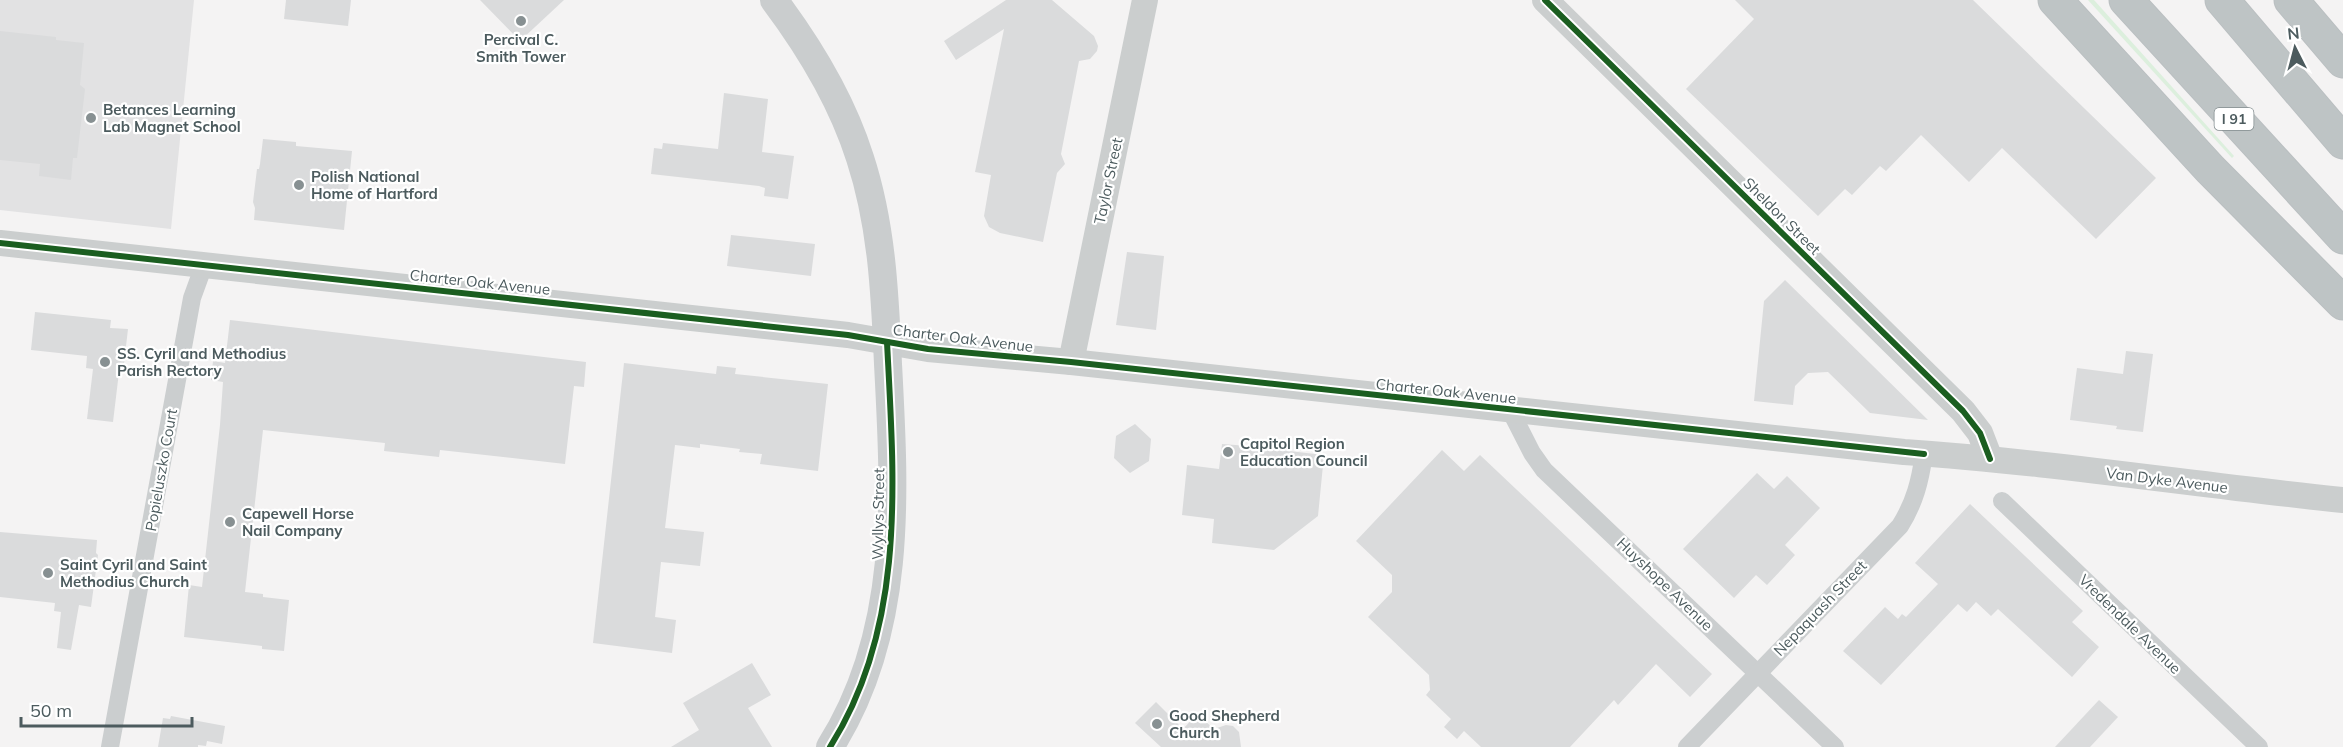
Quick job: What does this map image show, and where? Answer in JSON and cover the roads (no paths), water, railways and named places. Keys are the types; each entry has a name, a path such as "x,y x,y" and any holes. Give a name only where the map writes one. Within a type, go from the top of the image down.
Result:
{"highway":[{"path":"2055,0 2217,177 2343,303"},
{"name":"I 91","path":"2126,0 2343,237"},
{"path":"2222,0 2343,142"},
{"path":"2292,0 2343,61"}],"main road":[{"name":"Wyllys Street","path":"774,0 830,86 860,157 872,199 879,241 887,342 892,409 892,538 886,598 871,658 843,727 830,747"}],"street":[{"name":"Taylor Street","path":"1071,362 1145,0"},
{"name":"Sheldon Street","path":"1545,0 1963,411 1978,429 1990,459"},
{"name":"Charter Oak Avenue","path":"0,243 848,335 928,349 1071,362 1924,454 1990,459"},
{"name":"Popieluszko Court","path":"110,747 192,298 204,265"},
{"name":"Huyshope Avenue","path":"1510,410 1532,453 1544,470 1835,747"},
{"name":"Nepaquash Street","path":"1687,747 1900,526 1911,509 1920,484 1924,454"},
{"name":"Van Dyke Avenue","path":"1990,459 2343,501"},
{"name":"Vredendale Avenue","path":"2002,501 2259,747"}],"place":[{"name":"Percival C. Smith Tower","path":"521,21"},
{"name":"Betances Learning Lab Magnet School","path":"91,118"},
{"name":"Polish National Home of Hartford","path":"299,185"},
{"name":"SS. Cyril and Methodius Parish Rectory","path":"105,362"},
{"name":"Capitol Region Education Council","path":"1228,452"},
{"name":"Capewell Horse Nail Company","path":"230,522"},
{"name":"Saint Cyril and Saint Methodius Church","path":"48,573"},
{"name":"Good Shepherd Church","path":"1157,724"}]}
